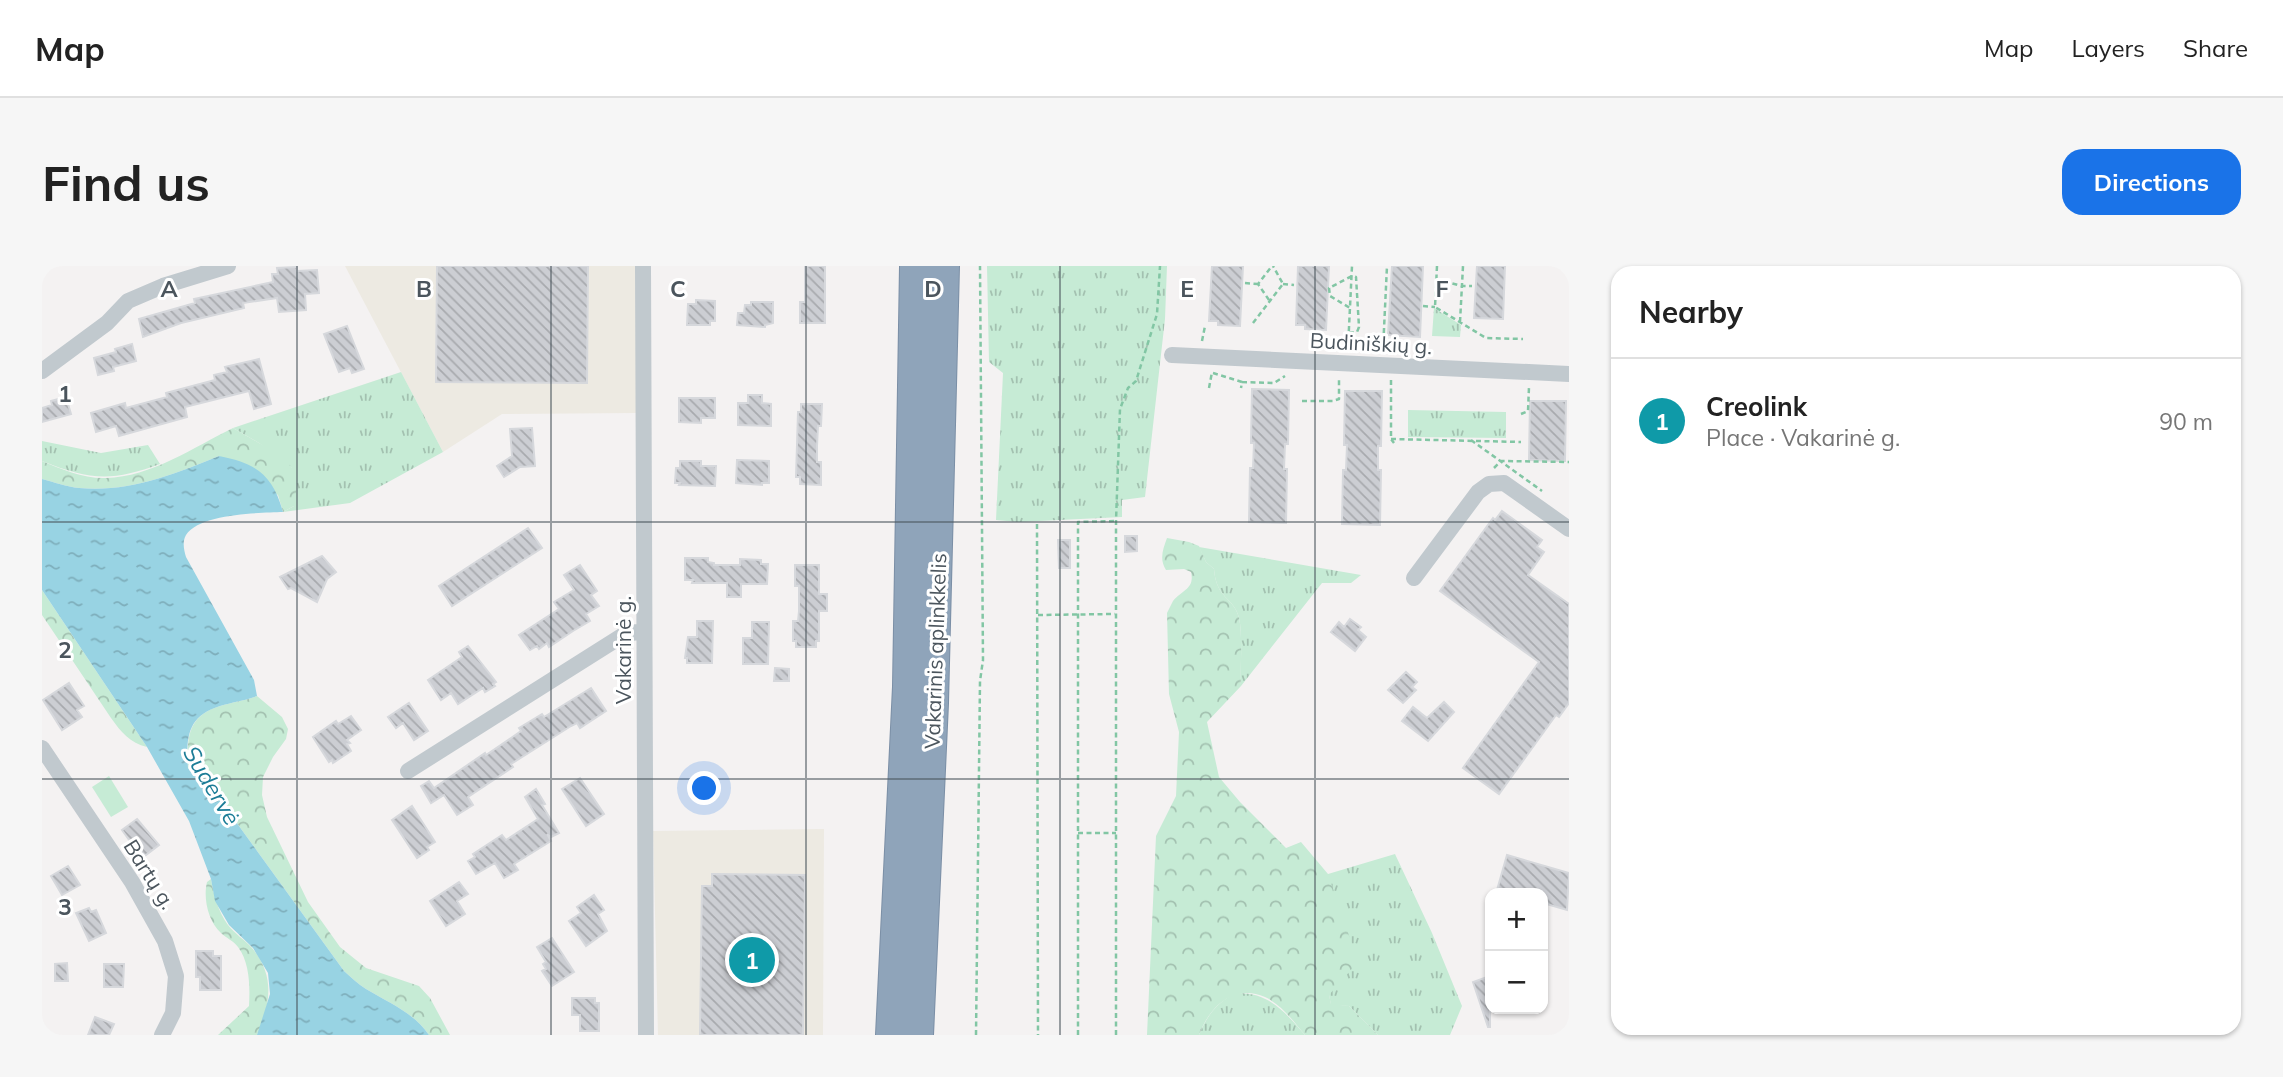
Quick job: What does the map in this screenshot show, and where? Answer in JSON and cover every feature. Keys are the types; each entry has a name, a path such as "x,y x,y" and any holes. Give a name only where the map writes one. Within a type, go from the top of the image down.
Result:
{"highway":[{"name":"Vakarinis aplinkkelis","path":"891,1035 908,687 915,266"},
{"name":"Vakarinis aplinkkelis","path":"918,1035 934,690 944,266"}],"street":[{"path":"42,371 107,323 128,301 163,286 228,266"},
{"name":"Vakarinė g.","path":"643,266 646,1035"},
{"name":"Budiniškių g.","path":"1172,355 1569,374"},
{"path":"1414,578 1478,492 1491,484 1504,483 1569,529"},
{"path":"408,771 625,634 644,631"},
{"name":"Bartų g.","path":"42,748 132,882 165,941 176,976 173,1013 162,1035"}],"path":[{"path":"976,1035 980,681 984,593 980,266"},
{"path":"1116,1035 1116,520 1120,409 1128,388 1136,381 1157,314 1160,266"},
{"path":"1258,284 1272,266 1283,284"},
{"path":"1348,351 1352,266"},
{"path":"1382,353 1387,266"},
{"path":"1434,307 1437,266"},
{"path":"1460,323 1463,266"},
{"path":"1350,308 1330,296 1329,288 1352,276"},
{"path":"1349,333 1357,332 1359,327 1356,277 1352,276"},
{"path":"1436,279 1472,286"},
{"path":"1245,283 1258,284"},
{"path":"1258,284 1270,301"},
{"path":"1283,284 1294,285"},
{"path":"1253,323 1283,284"},
{"path":"1423,306 1434,307 1486,338 1523,340"},
{"path":"1202,344 1205,326"},
{"path":"1209,368 1212,372 1242,382 1274,383 1290,372"},
{"path":"1209,388 1212,372"},
{"path":"1302,401 1339,399 1339,377"},
{"path":"1391,380 1391,439 1395,443"},
{"path":"1241,388 1242,382"},
{"path":"1521,414 1528,411 1529,387"},
{"path":"1391,439 1521,442"},
{"path":"1491,484 1490,472 1501,461 1569,462"},
{"path":"1078,1035 1078,522 1116,520"},
{"path":"1037,524 1038,1035"},
{"path":"1038,615 1116,614"},
{"path":"1078,833 1116,832"}],"shaded area":[{"path":"345,266 636,266 636,413 502,414 443,452"},
{"path":"824,829 823,1035 658,1035 653,831"}],"green space":[{"path":"987,266 1167,266 1165,319 1145,497 1122,500 1122,517 1018,522 996,520 1003,373 989,362"},
{"path":"1434,308 1461,325 1460,337 1432,336"},
{"path":"401,372 443,452 350,503 283,512 294,506 292,468 259,443 233,428"},
{"path":"1408,410 1506,412 1506,438 1408,437"},
{"path":"233,428 274,452 292,468 296,482 294,506 283,512 278,495 219,456 150,481 115,488 79,488 42,479 42,461 73,473 98,478 139,472 172,460"},
{"path":"42,441 101,453 148,445 160,464 128,474 87,475 42,461"},
{"path":"1167,538 1199,546 1206,562 1214,569 1221,592 1237,611 1239,618 1241,686 1207,722 1219,777 1286,848 1301,842 1328,874 1358,962 1329,995 1331,1004 1349,1006 1378,1035 1305,1035 1277,1004 1254,993 1243,993 1233,995 1216,1007 1199,1035 1147,1035 1156,836 1176,796 1179,732 1169,694 1167,613 1173,601 1189,586 1192,578 1191,572 1184,569 1166,570 1162,558"},
{"path":"1199,547 1361,575 1351,583 1322,583 1241,686 1241,642 1237,611 1221,592 1214,569 1206,562"},
{"path":"42,590 147,747 131,740 118,728 42,615"},
{"path":"257,696 282,717 288,729 286,739 263,777 262,795 267,817 308,902 340,947 366,968 419,986 430,998 450,1035 429,1035 408,1014 363,987 344,971 210,786 188,768 189,738 195,722 209,710"},
{"path":"109,776 128,807 111,817 92,787"},
{"path":"1395,854 1462,1006 1450,1035 1378,1035 1349,1006 1331,1005 1328,874"},
{"path":"211,879 225,920 252,948 267,979 268,1001 257,1035 218,1035 249,1006 249,983 242,953 223,935 210,916 206,895 207,882"},
{"path":"1236,993 1267,1000 1283,1011 1305,1035 1199,1035 1213,1010"}],"water":[{"path":"219,456 243,462 261,473 274,489 283,512 217,518 193,528 186,535 186,557 254,680 257,696 209,710 195,722 189,738 188,768 210,786 344,971 363,987 408,1014 429,1035 257,1035 270,994 268,973 253,948 229,925 215,901 211,879 189,821 147,747 42,590 42,479 79,488 115,488 150,481"}],"building":[{"path":"437,266 588,266 587,383 436,382"},
{"path":"805,266 825,266 825,323 800,323 800,302 805,302"},
{"path":"1212,266 1243,266 1240,326 1218,325 1218,321 1209,321"},
{"path":"1298,266 1329,266 1326,330 1305,329 1305,325 1296,325"},
{"path":"1392,266 1423,266 1420,337 1388,335"},
{"path":"1477,266 1505,266 1503,319 1474,318"},
{"path":"297,267 297,271 317,270 319,293 305,294 306,310 279,312 277,298 243,303 244,308 181,323 143,337 139,319 195,303 194,299 273,282 272,274 278,274 277,268"},
{"path":"696,300 715,301 715,321 710,321 710,325 687,325 688,304 696,304"},
{"path":"751,302 773,302 773,323 765,327 737,325 738,313 744,313 745,305 751,305"},
{"path":"347,326 364,369 352,373 350,368 339,372 324,334"},
{"path":"132,344 136,361 113,367 114,371 98,375 94,358"},
{"path":"259,359 271,404 254,409 249,391 185,407 187,417 119,436 116,426 96,432 91,413 125,403 126,408 167,397 166,393 215,380 214,375 227,372 225,367"},
{"path":"1252,389 1289,390 1288,444 1285,444 1284,469 1287,469 1286,523 1249,522 1250,468 1253,468 1254,443 1251,443"},
{"path":"1345,391 1382,391 1381,446 1378,446 1378,470 1381,470 1380,525 1342,524 1343,470 1346,470 1347,445 1344,445"},
{"path":"748,395 762,395 762,403 771,404 771,426 738,425 738,403 748,403"},
{"path":"66,397 71,414 42,422 42,408 52,405 51,401"},
{"path":"679,398 715,398 715,418 701,418 701,423 679,422"},
{"path":"1530,401 1566,401 1565,461 1529,460"},
{"path":"801,404 822,404 817,446 817,462 821,462 821,485 800,484 800,477 796,477 798,412 801,412"},
{"path":"532,428 535,466 520,467 504,477 497,466 512,456 510,429"},
{"path":"737,460 769,461 769,483 736,483"},
{"path":"680,461 701,461 701,466 716,466 715,486 675,483 676,468 680,468"},
{"path":"1502,511 1542,540 1537,547 1544,552 1528,575 1569,604 1569,703 1559,717 1556,715 1499,794 1463,768 1539,662 1440,591 1493,518 1495,520"},
{"path":"528,528 542,548 452,606 439,586"},
{"path":"1125,536 1137,536 1137,551 1125,552"},
{"path":"1058,540 1070,540 1070,568 1059,568"},
{"path":"322,556 336,572 327,579 317,602 291,588 288,589 280,577"},
{"path":"685,558 708,558 708,562 714,565 740,565 740,559 761,560 761,564 768,564 767,584 741,584 741,597 727,597 727,583 692,583 693,580 685,580"},
{"path":"580,565 597,591 591,595 599,606 586,614 590,621 549,647 547,643 539,649 537,646 530,650 519,635 559,609 554,602 574,590 564,575"},
{"path":"795,565 819,565 819,594 827,594 827,611 819,611 819,641 816,641 816,647 796,647 796,641 793,641 793,621 798,621 799,611 799,586 795,586"},
{"path":"1350,619 1361,627 1358,630 1366,637 1355,651 1331,632 1339,622 1344,627"},
{"path":"697,621 713,621 712,663 687,663 685,658 688,637 697,637"},
{"path":"752,622 769,622 768,664 743,664 743,638 752,638"},
{"path":"468,646 496,682 493,684 495,686 485,692 483,688 458,704 451,693 441,700 428,680 462,657 459,652"},
{"path":"775,668 789,669 789,681 774,681"},
{"path":"1406,672 1417,682 1412,687 1416,690 1403,703 1388,690"},
{"path":"69,683 84,706 77,710 82,717 62,730 43,700"},
{"path":"591,688 606,711 580,728 577,723 571,726 511,764 513,767 468,797 473,805 457,815 444,795 431,803 421,786 429,781 434,788 521,731 519,728 542,714 544,717"},
{"path":"1444,702 1454,712 1428,741 1402,721 1413,707 1427,718"},
{"path":"409,703 428,731 414,740 403,723 396,728 388,717"},
{"path":"351,716 361,730 347,740 351,751 333,763 332,760 329,762 313,737 336,721 338,724"},
{"path":"580,778 604,814 586,826 562,789"},
{"path":"536,789 559,833 551,837 547,834 551,841 514,864 518,870 504,878 495,863 476,874 468,861 475,857 473,854 502,835 506,840 538,819 525,797"},
{"path":"412,806 435,842 417,858 392,820"},
{"path":"137,819 159,845 142,858 122,830"},
{"path":"1507,855 1569,873 1567,910 1548,904 1548,888 1498,888"},
{"path":"68,866 80,885 62,895 51,876"},
{"path":"712,874 805,875 803,1035 700,1035 702,886 712,886"},
{"path":"459,882 468,894 457,901 465,914 446,926 430,901"},
{"path":"594,895 604,910 598,914 607,931 586,946 569,921 581,913 577,907"},
{"path":"89,908 91,912 96,910 106,933 89,941 76,913"},
{"path":"552,938 574,972 552,986 542,971 546,969 543,964 546,962 537,947"},
{"path":"196,951 213,951 213,956 221,956 221,990 200,990 200,977 196,977"},
{"path":"67,963 68,981 55,981 55,964"},
{"path":"104,964 124,964 123,987 104,987"},
{"path":"1485,978 1485,1014 1490,1014 1490,1027 1488,1027 1473,982"},
{"path":"572,998 595,998 595,1003 599,1003 599,1031 580,1031 580,1015 572,1015"},
{"path":"95,1017 114,1024 109,1035 88,1035"}],"place":[{"name":"Creolink","path":"752,960"}],"water label":[{"name":"Sudervė","path":"212,785"}]}
